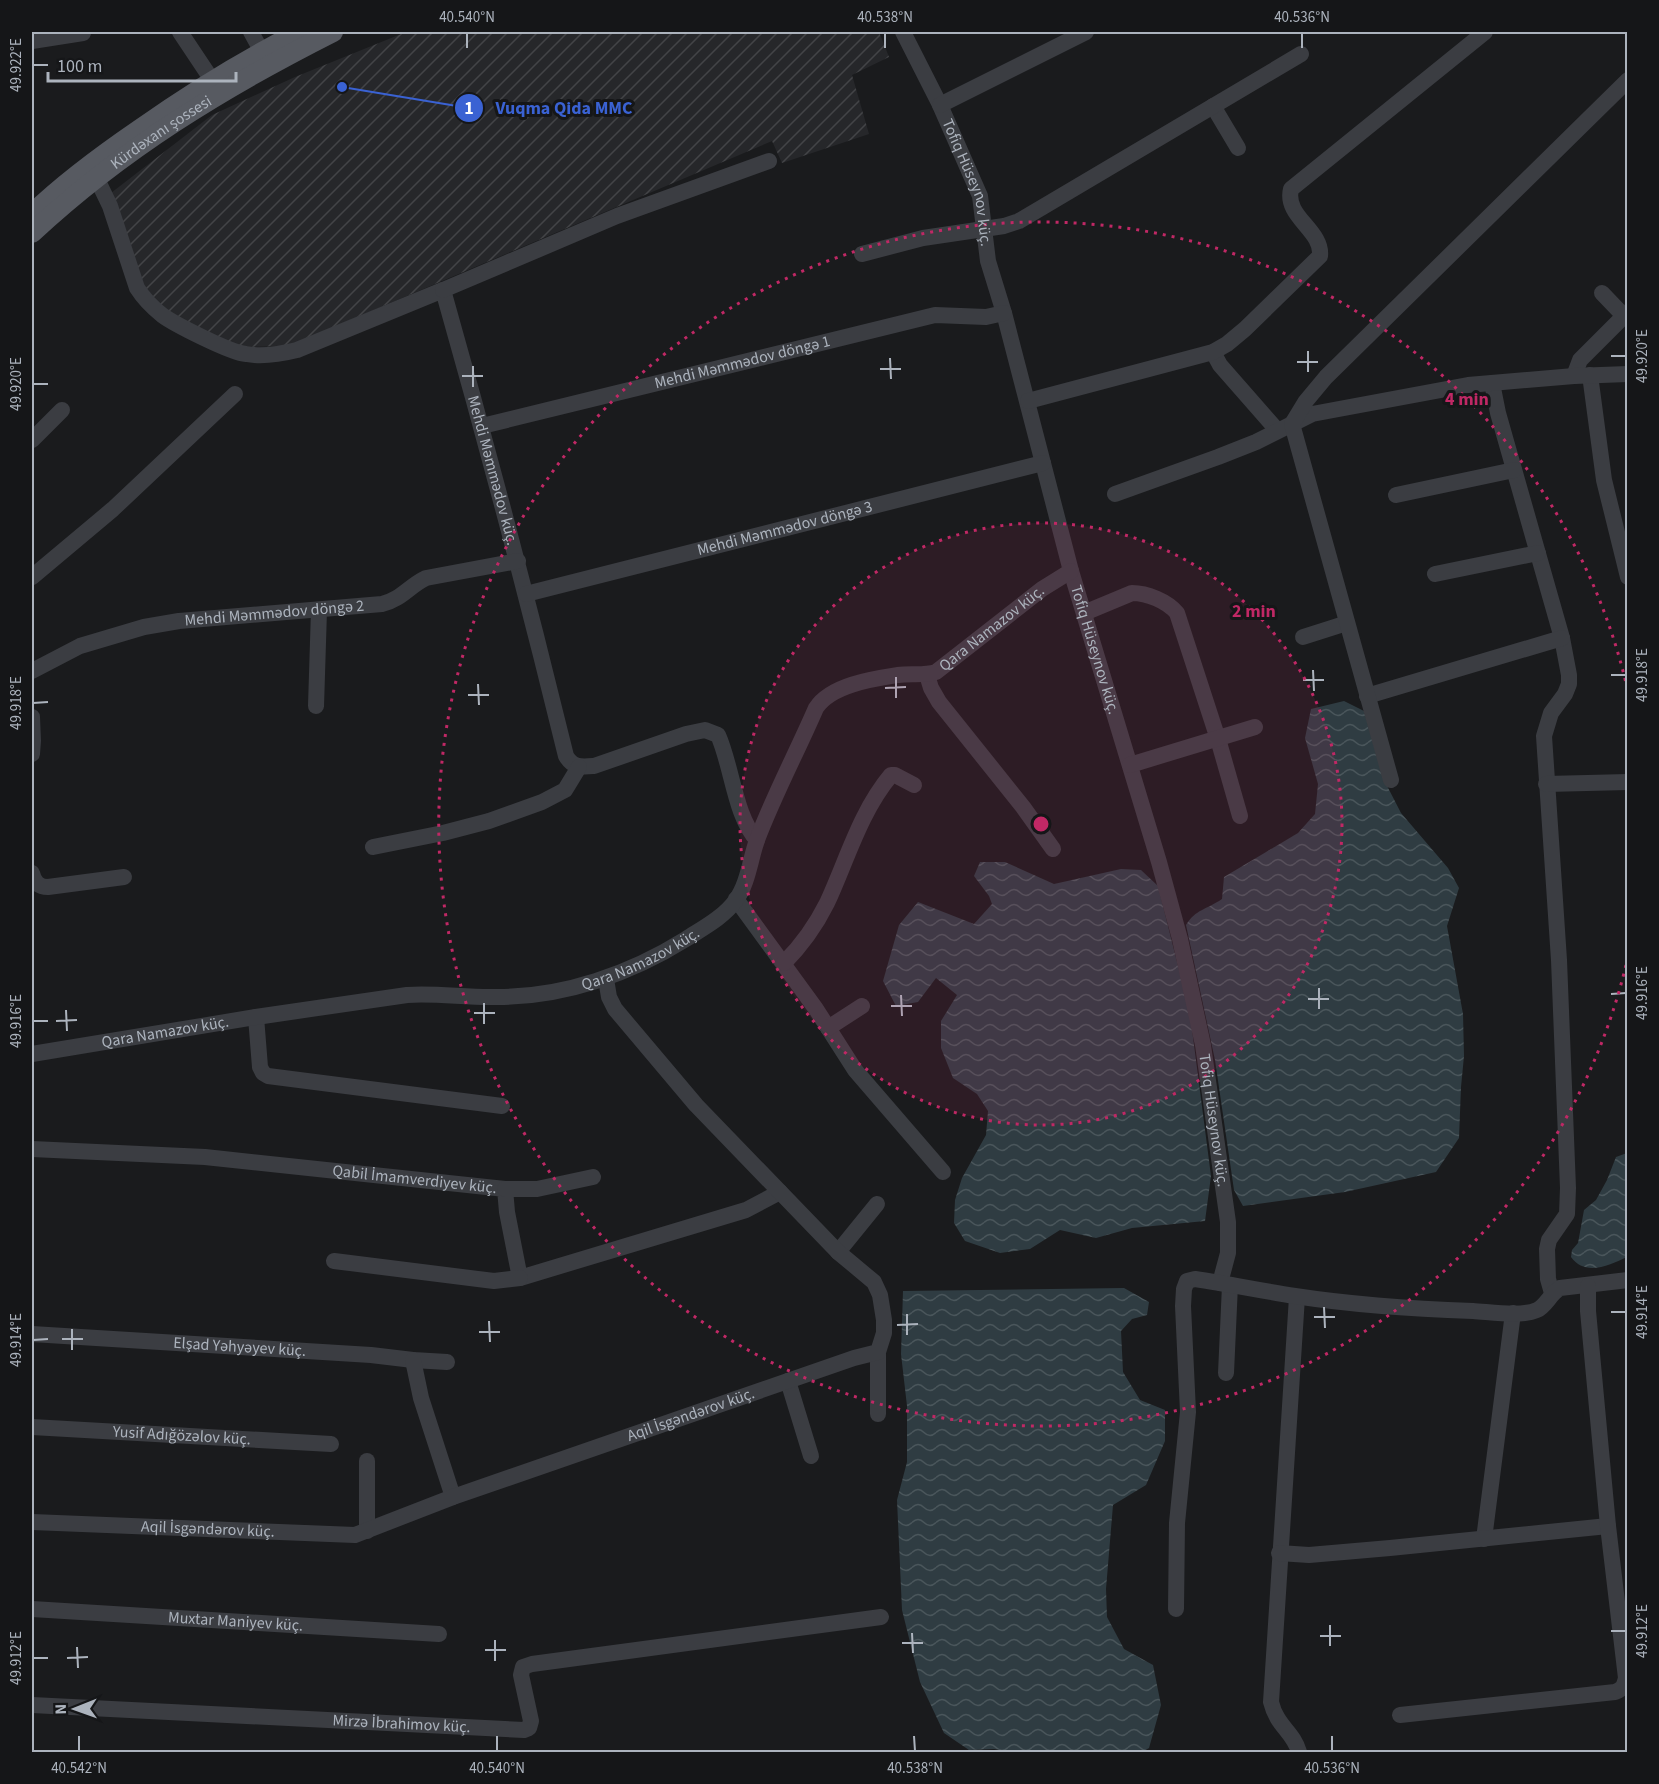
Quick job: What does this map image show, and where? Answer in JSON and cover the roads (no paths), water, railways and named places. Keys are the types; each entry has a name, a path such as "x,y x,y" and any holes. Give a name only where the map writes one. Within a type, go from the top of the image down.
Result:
{"main road":[{"name":"Kürdəxanı şossesi","path":"32,214 88,166 212,80 300,32"},
{"name":"Kürdəxanı şossesi","path":"32,232 96,177 218,93 333,32"}],"street":[{"path":"180,32 212,80"},
{"path":"250,32 262,52"},
{"name":"Tofiq Hüseynov küç.","path":"903,32 940,105 980,196 987,254 1028,401 1071,571 1180,939 1203,1046 1228,1222 1225,1284 1226,1373"},
{"path":"940,105 1086,32"},
{"path":"1028,401 1213,352 1245,330 1320,256 1318,244 1291,206 1289,197 1291,189 1485,32"},
{"path":"32,41 82,33"},
{"path":"862,254 923,238 1004,226 1019,221 1301,54"},
{"path":"1284,427 1326,377 1628,80"},
{"path":"1213,106 1238,148"},
{"path":"96,177 107,200 137,288 145,299 165,317 231,350 246,355 297,350 617,216 769,161"},
{"name":"Mehdi Məmmədov küç.","path":"443,290 518,561 566,756 570,762 579,767"},
{"path":"1602,292 1626,314 1580,360 1604,480 1628,577"},
{"name":"Mehdi Məmmədov döngə 1","path":"482,426 935,315 986,317 1004,313"},
{"path":"1213,352 1220,365 1284,427 1347,623 1391,780"},
{"path":"1115,494 1256,442 1312,414 1492,383 1628,374"},
{"path":"1492,383 1514,470 1562,638 1569,684 1565,694 1551,713 1544,736 1559,960 1568,1188 1567,1214 1549,1240 1546,1250 1548,1279 1552,1293"},
{"path":"32,577 113,508 235,394"},
{"path":"32,440 62,410"},
{"name":"Mehdi Məmmədov döngə 3","path":"526,594 1043,463"},
{"path":"1396,495 1514,470"},
{"path":"1435,574 1538,553"},
{"name":"Mehdi Məmmədov döngə 2","path":"32,671 80,646 144,627 179,621 382,604 395,601 414,584 426,578 518,561"},
{"name":"Qara Namazov küç.","path":"32,1054 256,1017 407,996 431,994 499,997 542,994 606,979 675,946 728,910 746,878 758,840 816,708 822,700 832,692 848,686 898,675 927,675 946,666 1042,589 1071,571"},
{"path":"1084,613 1131,593 1139,593 1172,607 1177,613 1218,739 1240,816"},
{"path":"316,706 319,610"},
{"path":"1303,637 1347,623"},
{"path":"1367,696 1562,638"},
{"path":"927,675 939,702 1023,807 1053,849"},
{"path":"32,717 32,754"},
{"path":"1130,765 1255,727"},
{"path":"373,847 477,824 542,802 565,790 579,767 594,766 686,734 705,730 718,735 744,819 751,833 758,840"},
{"path":"784,963 796,951 826,904 880,788 891,775 914,785"},
{"path":"1546,784 1628,782"},
{"path":"32,873 41,887 124,876"},
{"path":"736,899 784,963 855,1070 943,1172"},
{"path":"606,979 609,997 615,1009 696,1106 838,1252 874,1282 878,1289 884,1320 884,1333 878,1352 878,1414"},
{"path":"828,1028 862,1006"},
{"path":"256,1017 260,1067 268,1076 502,1106"},
{"name":"Qabil İmamverdiyev küç.","path":"32,1149 205,1157 505,1189 507,1212 520,1278"},
{"path":"505,1189 537,1189 593,1177"},
{"path":"334,1261 494,1281 520,1278 746,1210 780,1192"},
{"path":"838,1252 877,1204"},
{"path":"1176,1609 1177,1523 1188,1412 1184,1289 1187,1281 1196,1279 1297,1297 1429,1310 1513,1313 1538,1310 1543,1307 1552,1293 1560,1288 1628,1280"},
{"path":"1400,1715 1621,1690 1624,1685 1626,1678 1608,1526 1587,1311 1588,1286"},
{"path":"1297,1297 1271,1702 1275,1715 1283,1728 1295,1740 1299,1752"},
{"path":"1484,1539 1513,1313"},
{"name":"Elşad Yəhyəyev küç.","path":"32,1334 371,1355 447,1362"},
{"name":"Aqil İsgəndərov küç.","path":"32,1522 346,1536 367,1531 453,1497 854,1358 878,1352"},
{"path":"413,1360 421,1398 453,1497"},
{"path":"788,1381 811,1456"},
{"name":"Yusif Adığözəlov küç.","path":"32,1427 331,1444"},
{"path":"367,1461 367,1531"},
{"path":"1279,1553 1321,1554 1608,1526"},
{"name":"Muxtar Maniyev küç.","path":"32,1609 439,1634"},
{"name":"Mirzə İbrahimov küç.","path":"32,1705 524,1730 529,1728 531,1721 521,1675 523,1667 531,1664 881,1617"}],"water":[{"path":"1344,701 1364,711 1383,778 1401,813 1448,868 1459,888 1447,926 1463,1014 1464,1056 1459,1138 1436,1172 1345,1192 1243,1206 1234,1190 1215,1060 1186,925 1198,913 1222,899 1224,877 1298,833 1315,814 1318,784 1305,738 1311,709"},
{"path":"980,862 1005,862 1054,884 1121,869 1141,870 1158,886 1190,1014 1211,1176 1205,1221 1132,1228 1096,1238 1060,1230 1030,1249 1000,1253 965,1241 954,1223 955,1200 962,1178 986,1135 988,1111 977,1094 953,1078 941,1048 941,1021 957,995 936,978 918,1002 896,1006 883,981 899,925 918,902 974,924 992,904 989,896 974,876"},
{"path":"1627,1153 1627,1257 1598,1268 1583,1267 1571,1257 1572,1250 1578,1243 1584,1210 1596,1200 1616,1157"},
{"path":"1124,1288 1149,1302 1147,1315 1132,1319 1121,1331 1123,1372 1140,1400 1165,1410 1165,1441 1146,1485 1113,1505 1106,1589 1107,1617 1124,1649 1153,1665 1161,1705 1149,1748 1142,1752 969,1750 944,1733 920,1682 902,1610 897,1500 907,1462 907,1406 901,1354 903,1291"}],"place":[{"name":"Vuqma Qida MMC","path":"342,87"}]}
